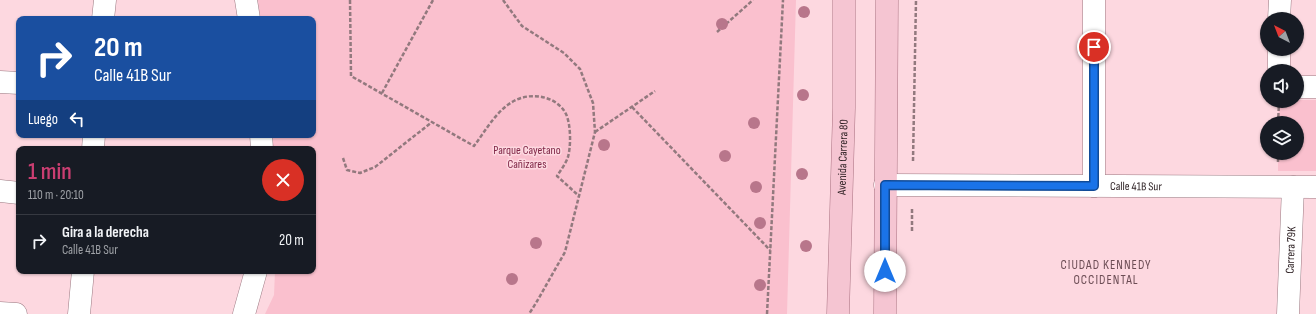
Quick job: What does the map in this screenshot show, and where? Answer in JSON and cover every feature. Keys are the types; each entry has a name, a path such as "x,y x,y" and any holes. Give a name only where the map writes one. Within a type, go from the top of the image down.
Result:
{"main road":[{"name":"Avenida Carrera 80","path":"838,314 844,108 844,0"},
{"path":"885,314 887,0"}],"street":[{"path":"103,16 105,0"},
{"path":"246,0 249,16"},
{"path":"1094,0 1094,186"},
{"path":"1279,12 1280,0"},
{"path":"0,82 16,83"},
{"path":"1304,87 1316,87"},
{"name":"Calle 41B Sur","path":"885,185 1316,187"},
{"name":"Carrera 79K","path":"1288,314 1293,187"},
{"path":"0,191 16,193"},
{"path":"79,314 83,274"},
{"path":"244,314 255,274"},
{"path":"0,313 16,314"}],"path":[{"path":"350,0 351,76 474,146 495,117 506,107 520,98 538,96 553,101 561,107 566,115 570,131 568,158 557,176 579,196"},
{"path":"382,93 433,0"},
{"path":"503,0 522,26 564,53 580,69 593,102 595,132 565,252 529,314"},
{"path":"718,32 753,0"},
{"path":"767,314 783,0"},
{"path":"912,238 916,0"},
{"path":"595,132 655,91"},
{"path":"632,107 770,250"},
{"path":"343,158 347,170 360,174 375,167 432,122"}],"green space":[{"name":"Parque Cayetano Cañizares","path":"258,0 796,0 787,314 265,314 274,295 275,274 316,274 316,146 272,146 271,138 316,138 316,16 260,16"},
{"path":"1304,100 1316,100 1316,171 1278,171 1278,160 1304,160 1304,116 1278,116 1279,108 1304,108"}],"district":[{"name":"CIUDAD KENNEDY OCCIDENTAL","path":"1106,272"}],"route":[{"path":"885,271 885,185 1094,186 1094,47"}]}
